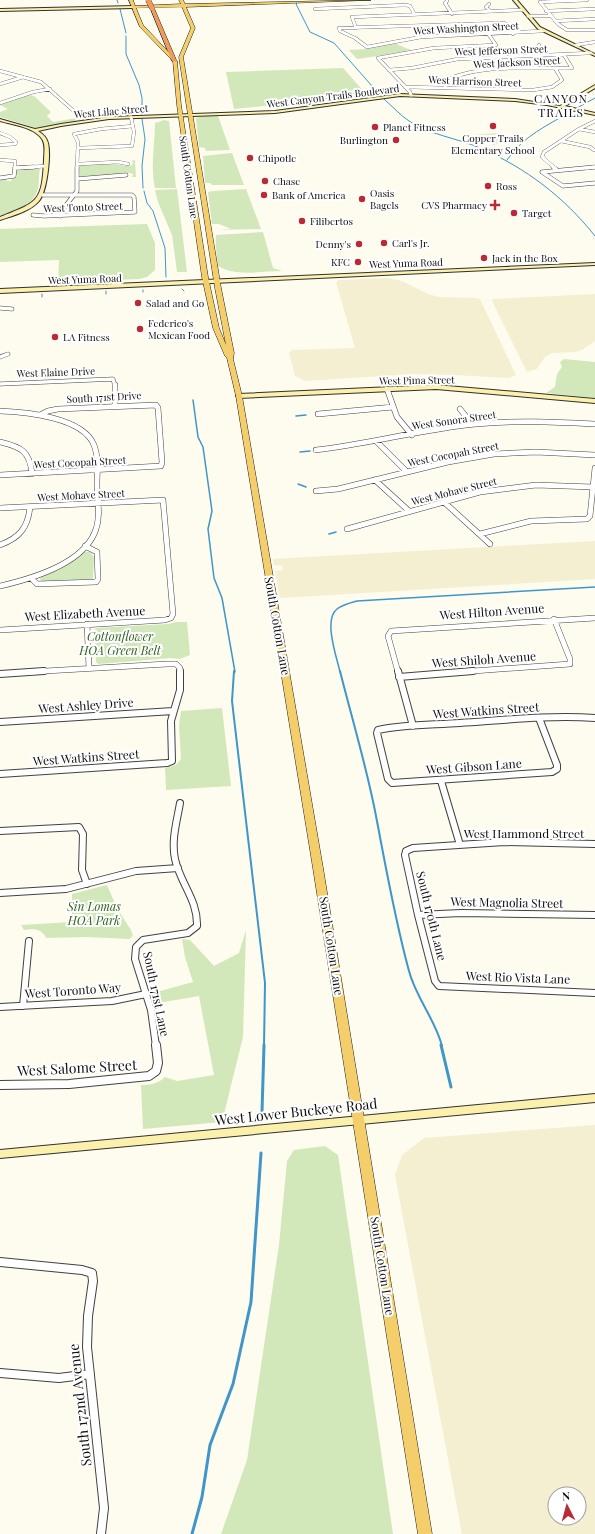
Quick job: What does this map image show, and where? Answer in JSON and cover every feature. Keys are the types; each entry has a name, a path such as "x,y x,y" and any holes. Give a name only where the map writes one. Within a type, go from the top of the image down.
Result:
{"highway":[{"path":"148,0 175,61"},
{"path":"156,0 159,9"},
{"path":"177,49 181,56"}],"main road":[{"path":"299,1 320,0"},
{"path":"175,61 141,26 132,4 369,0"},
{"path":"181,56 193,28 182,3"},
{"name":"South Cotton Lane","path":"181,56 202,189 231,353 230,359 239,396 318,868 425,1534"},
{"name":"South Cotton Lane","path":"175,61 183,137 206,282 214,320 226,354 230,359"},
{"path":"183,137 188,142 192,152 197,154"},
{"path":"191,189 202,189"},
{"path":"194,207 199,213 204,232 210,233"},
{"path":"214,320 220,322 228,338"}],"street":[{"path":"515,0 543,31 576,45 595,56"},
{"path":"587,0 540,2 550,16 571,31 595,30"},
{"path":"378,1 381,6"},
{"path":"447,1 445,3 452,14"},
{"path":"0,9 132,4"},
{"path":"489,4 486,7 490,12"},
{"path":"315,9 409,6 416,15"},
{"path":"546,11 595,9"},
{"path":"513,34 506,24 503,23 356,28 352,18 523,10"},
{"path":"433,15 439,25"},
{"path":"528,16 550,16"},
{"path":"555,20 595,19"},
{"name":"West Washington Street","path":"356,28 339,28 340,32 355,38 367,47 425,36 513,34 543,31"},
{"path":"411,95 378,58 434,48 496,45 489,34"},
{"path":"400,38 405,40"},
{"path":"576,45 595,42"},
{"path":"540,45 538,47 544,56"},
{"name":"West Jefferson Street","path":"389,70 412,68 458,59 591,53"},
{"name":"West Jackson Street","path":"445,87 451,77 472,72 572,68 564,55"},
{"name":"West Harrison Street","path":"405,87 521,90 544,89 556,85 562,80 555,68"},
{"path":"0,71 41,82 76,113 77,117"},
{"path":"0,84 22,77"},
{"path":"515,84 519,86 521,90"},
{"path":"561,107 595,86"},
{"path":"0,103 33,92 50,89"},
{"name":"West Canyon Trails Boulevard","path":"190,115 283,111 383,97 411,95 502,99 561,107 595,114"},
{"name":"West Lilac Street","path":"34,131 75,122 131,117 190,115"},
{"path":"78,148 132,146 134,142 131,117"},
{"path":"0,219 39,200 45,185 46,166 46,143 42,136 34,131 1,121"},
{"path":"556,169 542,157 544,152 579,129 595,121"},
{"path":"60,216 62,209 75,196 77,191 78,139 74,134 101,129 133,126"},
{"path":"579,129 595,132"},
{"path":"0,133 14,139 16,142 15,144 0,145"},
{"path":"561,141 590,147 594,150"},
{"path":"0,160 14,160 15,167 14,176 0,178"},
{"path":"78,164 118,162 128,164"},
{"path":"15,167 46,166"},
{"path":"595,167 556,169 542,172 562,186 595,183"},
{"path":"77,178 126,175"},
{"path":"42,195 75,196"},
{"name":"West Tonto Street","path":"33,215 60,216 135,212 134,197 132,195 75,196"},
{"path":"551,268 593,266 595,264"},
{"name":"West Yuma Road","path":"0,291 206,282 218,279 595,264"},
{"name":"West Yuma Road","path":"218,279 224,282 595,267"},
{"path":"308,279 385,273"},
{"path":"0,308 12,309"},
{"path":"0,357 8,354"},
{"name":"West Elaine Drive","path":"0,384 113,379 115,382 115,406"},
{"name":"West Pima Street","path":"239,396 387,389 446,388 595,401"},
{"path":"387,389 399,420 412,435"},
{"name":"South 171st Drive","path":"40,415 48,411 58,409 156,405 158,408 162,462 161,466"},
{"path":"318,414 393,407"},
{"path":"460,409 472,424"},
{"path":"0,411 40,415 66,423 82,431 91,440 97,456 98,503 98,522 94,535 75,557 31,578 0,586"},
{"name":"West Sonora Street","path":"316,450 377,442 472,424 535,421 595,424"},
{"path":"0,442 14,445 29,455 32,462 32,474"},
{"path":"377,442 406,472"},
{"name":"West Cocopah Street","path":"316,490 328,491 448,462 494,454 536,452 595,454"},
{"name":"West Cocopah Street","path":"0,475 156,468 161,466"},
{"path":"480,534 531,521 587,519 590,516 595,468"},
{"path":"376,480 409,511"},
{"name":"West Mohave Street","path":"347,529 480,492 517,486 555,484 593,487"},
{"name":"West Mohave Street","path":"0,508 163,500 173,614 171,618"},
{"path":"444,502 490,544"},
{"path":"0,545 16,538 27,527 30,507"},
{"path":"31,578 37,584 96,582 98,579 97,552 85,546"},
{"name":"West Elizabeth Avenue","path":"0,630 171,618"},
{"name":"West Hilton Avenue","path":"399,677 388,636 391,631 554,619 595,618"},
{"name":"West Shiloh Avenue","path":"399,677 570,664 570,659 554,619"},
{"path":"87,624 88,668"},
{"path":"0,674 176,664 180,668 181,683 173,711"},
{"path":"399,677 413,726"},
{"name":"West Ashley Drive","path":"0,722 173,711"},
{"name":"West Watkins Street","path":"0,774 167,763 172,761 174,755 171,721 173,711"},
{"name":"West Watkins Street","path":"392,783 388,779 377,733 378,730 413,726 539,718 577,716 595,718"},
{"name":"West Gibson Lane","path":"392,783 441,781 552,772 557,769 557,764 539,718"},
{"path":"441,781 460,845"},
{"path":"0,893 66,889 136,871 178,868 174,850 180,803"},
{"path":"0,831 79,827 82,834 82,870 87,884"},
{"name":"West Hammond Street","path":"406,850 413,848 504,842 595,844"},
{"name":"South 170th Lane","path":"406,850 405,855 418,915 435,981 439,986"},
{"name":"South 171st Lane","path":"155,1073 158,1066 158,1060 150,1006 136,960 135,948 146,939 188,934 195,930 198,923 197,909 178,868"},
{"name":"West Magnolia Street","path":"418,915 461,913 595,915"},
{"path":"23,1006 29,941"},
{"name":"West Rio Vista Lane","path":"439,986 595,992"},
{"name":"West Toronto Way","path":"0,1007 112,1001 146,994"},
{"name":"West Salome Street","path":"0,1085 82,1083 146,1077 155,1073"},
{"name":"West Lower Buckeye Road","path":"0,1154 595,1098"},
{"name":"South 172nd Avenue","path":"0,1262 82,1270 92,1273 93,1282 87,1331 104,1508 101,1534"},
{"path":"0,1373 59,1378 90,1374"}],"shaded area":[{"path":"387,278 402,281 428,294 439,297 480,299 516,375 509,378 414,374 305,381 295,376 289,353 292,350 355,348 336,282 339,280"},
{"path":"595,294 595,341 582,350 575,352 552,353 545,357 537,369 527,372 492,301 493,299"},
{"path":"595,541 595,579 280,598 275,571 283,570 282,566 274,565 273,559"},
{"path":"595,1125 595,1534 462,1534 395,1175 402,1155 424,1138"}],"green space":[{"path":"394,43 413,51 357,59 349,50 366,49"},
{"path":"343,68 365,93 325,100 234,109 226,72"},
{"path":"29,95 34,96 51,112 47,116 53,122 91,118 36,128 0,117 0,112 8,109 0,105"},
{"path":"203,116 218,116 230,150 206,151 205,148 199,147 196,118"},
{"path":"164,120 169,121 176,188 155,188 153,164 155,123"},
{"path":"494,133 516,136 494,145 467,137 480,134"},
{"path":"232,153 244,185 212,185 210,183 205,183 203,156"},
{"path":"135,160 136,177 132,177 133,174 128,173 107,177 80,176 79,166 83,164 111,163 125,166 132,165 133,162 131,161"},
{"path":"40,169 37,192 31,201 0,216 0,179 11,181 13,178 18,176 16,174 17,170"},
{"path":"177,189 187,272 177,272 172,235 158,202 155,190"},
{"path":"246,189 261,229 218,230 231,229 219,224 212,224 208,192"},
{"path":"147,224 155,243 155,270 147,277 139,279 58,282 59,260 0,262 0,229"},
{"path":"263,232 273,268 282,271 249,273 233,271 218,266 216,235"},
{"path":"564,359 595,362 595,398 546,393 555,387 557,374 562,367 560,362"},
{"path":"83,552 90,552 94,557 93,579 45,582 40,580 41,577 57,570"},
{"name":"Cottonflower HOA Green Belt","path":"187,622 190,655 180,659 171,658 98,664 96,662 95,629 97,628 168,624"},
{"path":"222,708 231,786 166,790 165,768 176,765 181,759 179,725 181,711"},
{"name":"Sin Lomas HOA Park","path":"107,885 118,910 131,930 133,936 129,939 86,937 46,938 40,931 34,929 24,930 21,925 72,922 72,894"},
{"path":"246,930 243,1037 222,1122 143,1129 141,1085 154,1084 165,1077 177,1081 214,1075 199,996 158,1003 155,1000 153,993 193,982 185,957 182,939 190,940 214,966 239,953"},
{"path":"325,1146 338,1155 393,1534 221,1534 247,1460 279,1245 287,1161 294,1150"}],"waterway":[{"path":"297,3 296,4 310,32 334,43 380,95"},
{"path":"120,9 126,33"},
{"path":"126,36 126,54 139,85 142,98 142,115"},
{"path":"577,108 595,98"},
{"path":"384,99 402,116 417,126 480,148 528,174 557,196 595,236"},
{"path":"507,160 528,138 545,126 572,111"},
{"path":"142,119 145,139 142,166 143,188"},
{"path":"144,191 147,203 153,211 165,248 166,277"},
{"path":"193,400 198,437 203,447 212,511 208,529 214,578 222,598 235,672"},
{"path":"296,416 306,415"},
{"path":"300,452 310,451"},
{"path":"298,484 306,487"},
{"path":"329,534 336,532"},
{"path":"340,672 332,639 331,622 333,614 337,609 349,603 357,601 595,587"},
{"path":"234,671 232,701 265,983 264,1046"},
{"path":"340,671 368,780 395,913 409,971 412,981 435,1027 442,1046"},
{"path":"262,1112 264,1045"},
{"path":"441,1045 451,1087"},
{"path":"192,1534 202,1497 210,1445 233,1384 251,1302 261,1153"}],"place":[{"name":"Copper Trails Elementary School","path":"493,126"},
{"name":"Planet Fitness","path":"375,127"},
{"name":"Burlington","path":"396,140"},
{"name":"Chipotle","path":"250,158"},
{"name":"Chase","path":"265,181"},
{"name":"Ross","path":"488,186"},
{"name":"Bank of America","path":"264,195"},
{"name":"Oasis Bagels","path":"362,199"},
{"name":"CVS Pharmacy","path":"495,205"},
{"name":"Target","path":"514,213"},
{"name":"Filibertos","path":"302,221"},
{"name":"Carl's Jr.","path":"384,243"},
{"name":"Denny's","path":"359,244"},
{"name":"Jack in the Box","path":"484,258"},
{"name":"KFC","path":"358,262"},
{"name":"Salad and Go","path":"138,303"},
{"name":"Federico's Mexican Food","path":"140,329"},
{"name":"LA Fitness","path":"55,337"}],"district":[{"name":"CANYON TRAILS","path":"561,106"}]}
